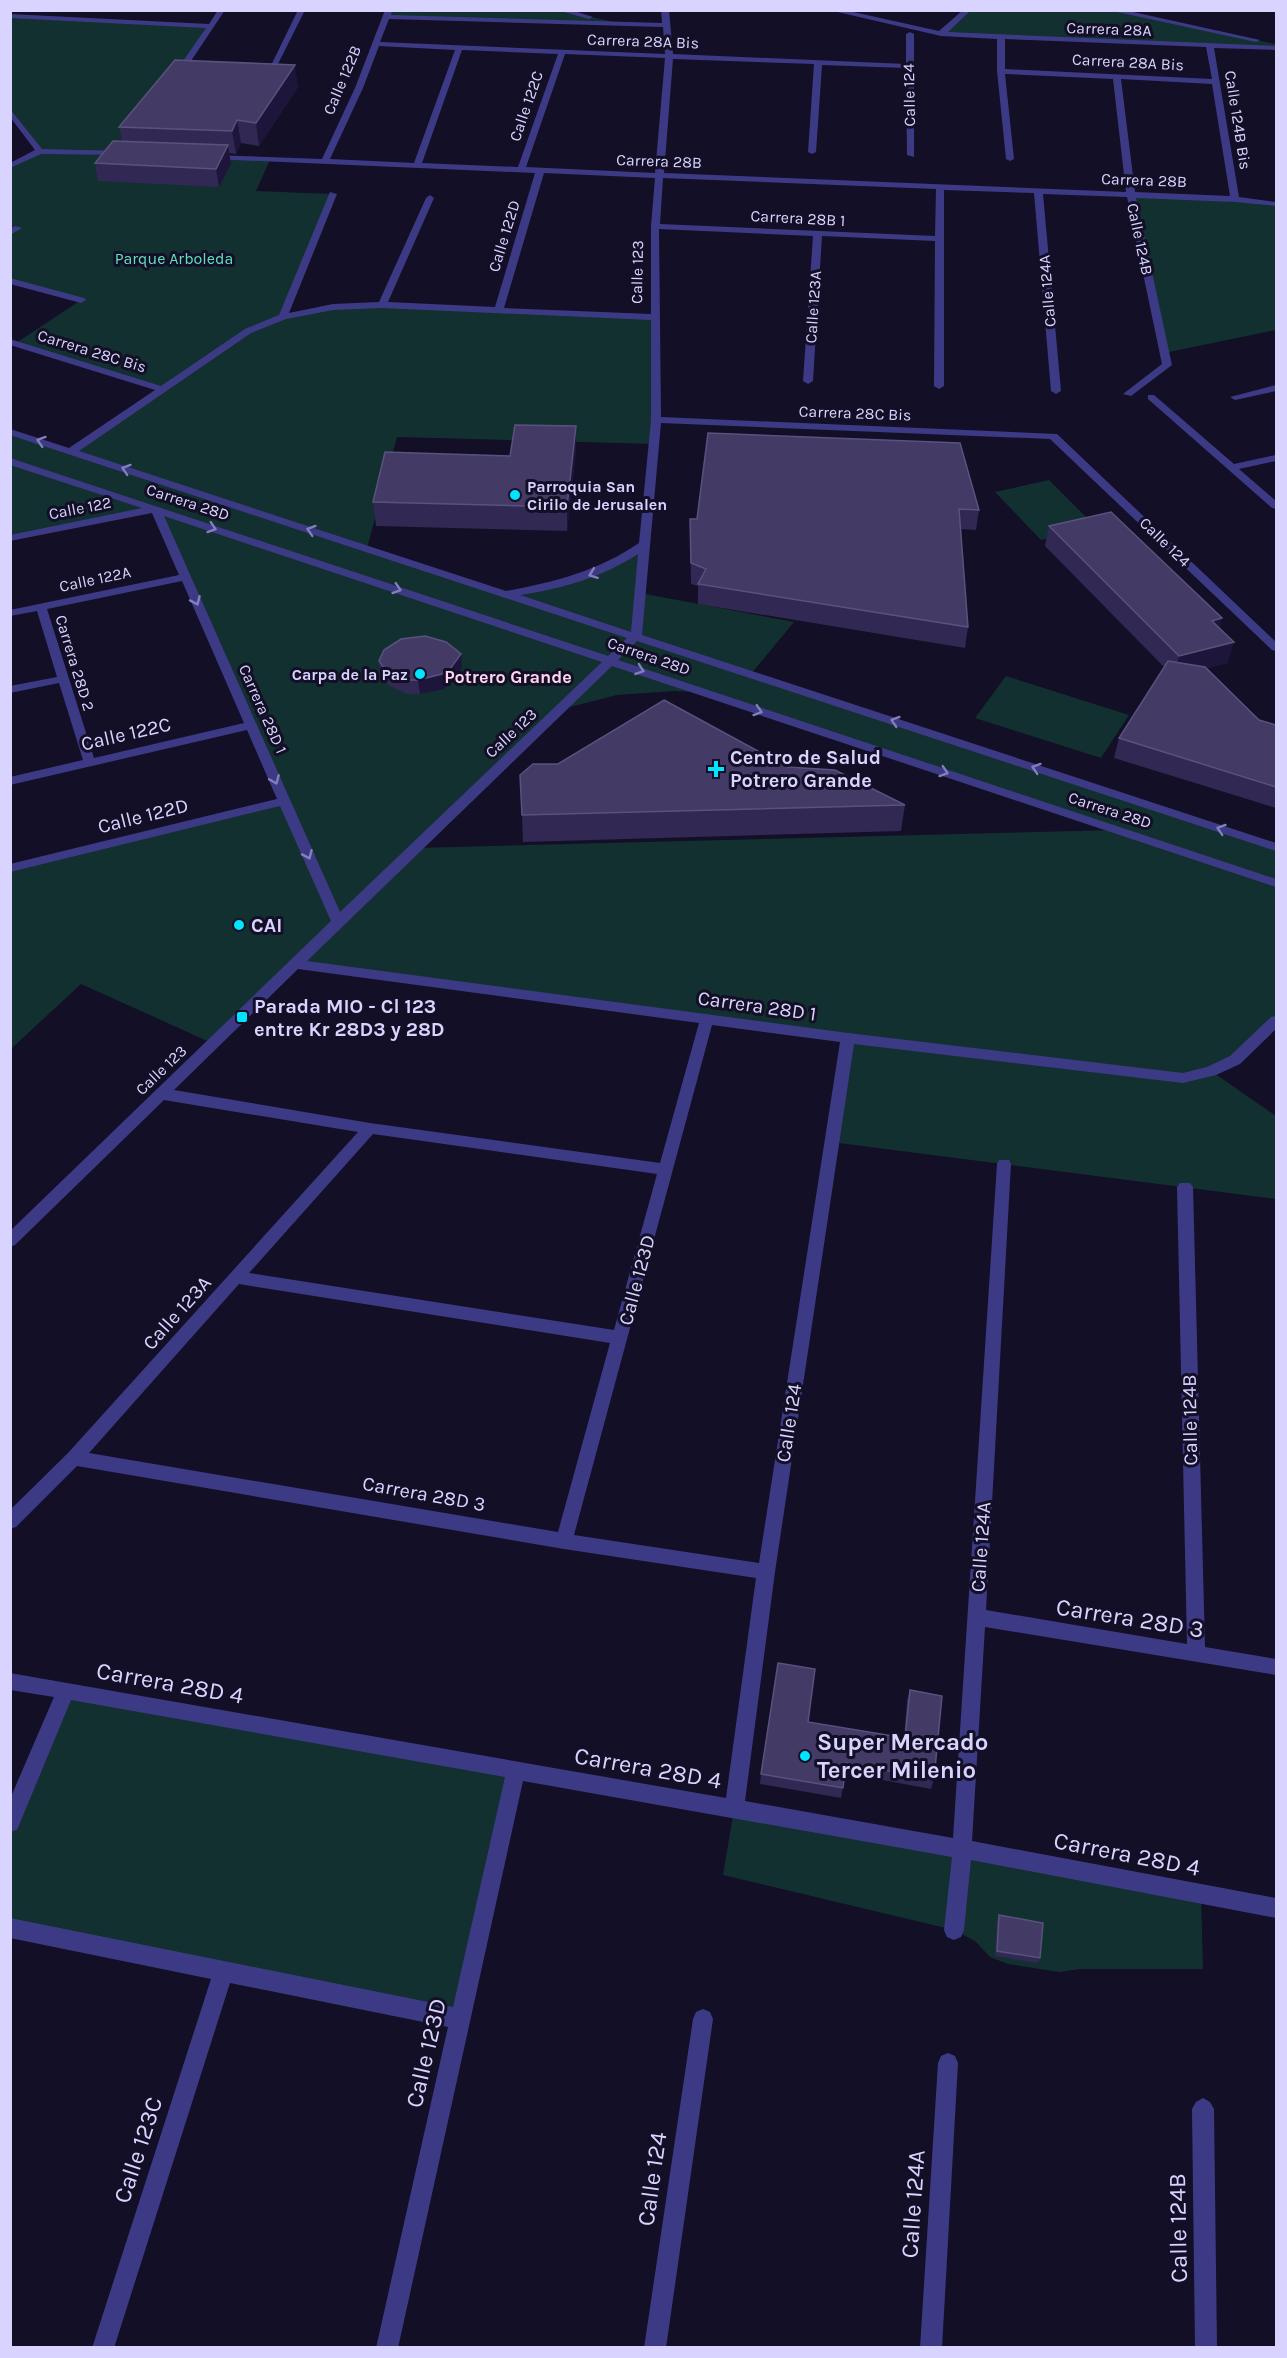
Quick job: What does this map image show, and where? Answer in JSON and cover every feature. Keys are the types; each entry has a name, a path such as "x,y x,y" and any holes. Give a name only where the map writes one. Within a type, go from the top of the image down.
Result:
{"street":[{"path":"174,79 222,10"},
{"path":"264,83 302,10"},
{"path":"560,10 628,25"},
{"name":"Calle 123","path":"10,1241 636,636 656,420 655,226 661,176 669,57 666,10"},
{"name":"Carrera 28A","path":"832,10 941,34 1210,46 1276,46"},
{"path":"941,34 968,10"},
{"path":"1111,10 1276,46"},
{"path":"388,14 667,25"},
{"name":"Calle 122B","path":"325,162 359,88 388,14"},
{"path":"10,16 212,26"},
{"name":"Calle 124","path":"910,34 908,66 911,155"},
{"path":"1001,38 1001,71 1010,159"},
{"name":"Carrera 28A Bis","path":"375,44 908,66"},
{"name":"Calle 124B Bis","path":"1210,46 1235,199"},
{"path":"417,166 459,48"},
{"name":"Calle 122C","path":"521,170 562,52"},
{"path":"812,152 818,63"},
{"name":"Carrera 28A Bis","path":"1001,71 1217,82"},
{"name":"Calle 124B","path":"1117,77 1131,194 1167,365 1128,394"},
{"path":"10,111 40,151"},
{"path":"10,166 40,151 131,154"},
{"name":"Carrera 28B","path":"201,157 1131,194 1235,199 1276,204"},
{"name":"Calle 122D","path":"499,310 540,171"},
{"path":"939,386 940,187"},
{"name":"Calle 124A","path":"1038,191 1056,391"},
{"path":"283,317 333,194"},
{"path":"382,305 429,198"},
{"name":"Carrera 28B 1","path":"655,226 939,239"},
{"name":"Calle 123A","path":"808,381 818,234"},
{"path":"10,281 81,300"},
{"path":"72,451 248,331 283,317 333,307 382,305 654,317"},
{"name":"Carrera 28C Bis","path":"10,342 164,390"},
{"path":"1235,397 1276,388"},
{"path":"1151,397 1276,506"},
{"name":"Carrera 28C Bis","path":"656,420 1053,436"},
{"name":"Carrera 28D","path":"10,432 1276,847"},
{"name":"Calle 124","path":"1053,436 1276,648"},
{"path":"1232,467 1276,458"},
{"name":"Carrera 28D","path":"10,461 612,660 1276,884"},
{"name":"Calle 122","path":"10,538 156,509"},
{"name":"Carrera 28D 1","path":"156,509 338,923"},
{"path":"502,594 568,583 623,560 644,545"},
{"name":"Calle 122A","path":"10,613 186,577"},
{"name":"Carrera 28D 2","path":"41,607 90,763"},
{"path":"1262,634 1276,630"},
{"path":"10,690 62,679"},
{"name":"Calle 122C","path":"10,781 251,725"},
{"name":"Calle 122D","path":"10,868 284,801"},
{"name":"Carrera 28D 1","path":"297,964 848,1038 1183,1078 1211,1071 1235,1060 1276,1021"},
{"name":"Calle 123D","path":"564,1541 707,1019"},
{"name":"Calle 124","path":"734,1809 766,1572 848,1038"},
{"path":"163,1094 370,1128 667,1170"},
{"name":"Calle 123A","path":"10,1522 74,1458 238,1278 370,1128"},
{"name":"Calle 124A","path":"954,1930 962,1849 1004,1164"},
{"name":"Calle 124B","path":"1185,1187 1196,1653"},
{"path":"238,1278 621,1338"},
{"name":"Carrera 28D 3","path":"74,1458 564,1541 766,1572"},
{"name":"Carrera 28D 3","path":"976,1617 1276,1667"},
{"name":"Carrera 28D 4","path":"10,1681 962,1849 1276,1908"},
{"path":"10,1823 66,1691"},
{"name":"Calle 123D","path":"387,2348 516,1770"},
{"path":"10,1928 461,2019"},
{"name":"Calle 123C","path":"103,2348 224,1970"},
{"name":"Calle 124","path":"655,2348 703,2019"},
{"name":"Calle 124A","path":"931,2348 948,2063"},
{"name":"Calle 124B","path":"1203,2109 1206,2348"}],"green space":[{"path":"389,10 560,10 628,25 387,17"},
{"path":"1111,10 1276,44 1276,48 941,34 968,11"},
{"name":"Parque Arboleda","path":"11,16 212,26 120,153 270,160 256,191 333,194 283,316 333,307 382,305 654,317 654,444 397,437 367,548 502,594 568,583 644,545 640,593 794,622 751,674 1276,847 1276,1021 1235,1060 1211,1071 1276,1116 1276,1199 831,1142 848,1038 297,964 214,1044 81,984 11,1049 11,868 283,801 156,509 11,538 11,432 72,451 163,390 16,343 81,300 11,281 11,232 17,228 11,226 11,166 39,151 11,111","holes":["674,691 703,692 1116,830 415,848 562,709 617,695"]},
{"path":"1131,194 1235,199 1276,204 1276,330 1164,353"},
{"path":"1049,480 1096,527 1041,540 995,492"},
{"path":"1006,676 1129,715 1101,758 975,718"},
{"path":"66,1691 516,1770 461,2019 11,1928 11,1823"},
{"path":"734,1809 1201,1894 1203,1969 1080,1969 1059,1972 1008,1964 990,1957 975,1941 954,1930 723,1875"}],"building":[{"path":"175,60 295,65 256,123 237,120 232,131 119,127"},
{"path":"113,141 228,145 216,169 95,163"},
{"path":"515,425 576,426 567,507 373,502 385,452 510,456"},
{"path":"708,433 960,443 979,510 959,509 968,627 698,584 706,569 691,563 690,519 697,519"},
{"path":"1111,512 1222,618 1212,621 1234,642 1179,656 1049,526"},
{"path":"425,636 446,642 461,654 450,669 442,674 418,680 406,680 386,671 379,661 384,650 401,639"},
{"path":"1168,661 1205,667 1259,720 1276,725 1276,787 1119,738"},
{"path":"664,700 787,767 835,770 905,805 522,815 520,775 533,764 558,764"},
{"path":"778,1663 815,1669 808,1722 905,1738 910,1690 942,1696 934,1779 846,1763 843,1788 761,1774"},
{"path":"999,1915 1043,1923 1040,1958 997,1951"}],"place":[{"name":"Parroquia San Cirilo de Jerusalen","path":"515,495"},
{"name":"Carpa de la Paz","path":"420,674"},
{"name":"Centro de Salud Potrero Grande","path":"716,769"},
{"name":"CAI","path":"239,925"},
{"name":"Parada MIO - Cl 123 entre Kr 28D3 y 28D","path":"242,1017"},
{"name":"Super Mercado Tercer Milenio","path":"805,1756"}],"district":[{"name":"Potrero Grande","path":"508,677"}]}
